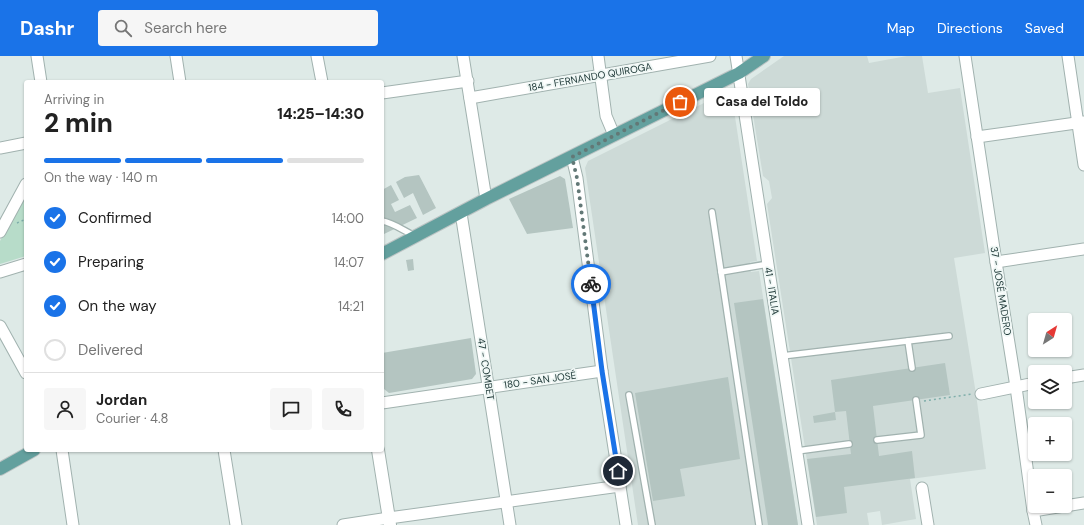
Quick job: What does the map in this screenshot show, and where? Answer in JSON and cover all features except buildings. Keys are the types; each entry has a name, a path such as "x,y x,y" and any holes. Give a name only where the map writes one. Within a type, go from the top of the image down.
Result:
{"main road":[{"path":"384,253 486,199 739,73 764,56"},
{"path":"0,469 30,452"}],"street":[{"path":"38,56 41,80"},
{"path":"176,56 180,80"},
{"path":"317,56 322,80"},
{"path":"463,56 486,199"},
{"path":"598,56 606,116 614,135"},
{"name":"184 - FERNANDO QUIROGA","path":"470,98 710,56"},
{"name":"41 - ITALIA","path":"736,56 808,525"},
{"name":"37 - JOSÉ MADERO","path":"965,56 1016,386 1028,474"},
{"path":"1068,56 1081,123 1084,164"},
{"path":"384,93 468,81"},
{"path":"977,137 1081,123"},
{"path":"0,148 24,143"},
{"path":"572,157 577,178 602,371 626,525"},
{"path":"0,232 24,188"},
{"name":"47 - COMBET","path":"461,213 510,525"},
{"path":"996,262 1084,248"},
{"path":"0,272 24,265"},
{"path":"0,326 24,369"},
{"name":"180 - SAN JOSÉ","path":"384,403 602,371"},
{"path":"1072,377 1084,375"},
{"path":"980,394 1028,384"},
{"path":"62,452 73,525"},
{"path":"224,452 236,525"},
{"path":"378,452 390,521"},
{"path":"343,525 390,521 620,486"},
{"path":"922,488 928,525"},
{"path":"1072,505 1084,503"},
{"name":"37 - JOSÉ MADERO","path":"1033,513 1036,525"}],"lane":[{"path":"712,212 759,525"},
{"path":"384,221 415,237"},
{"path":"721,272 768,264"},
{"path":"782,356 949,336"},
{"path":"908,341 912,368"},
{"path":"629,395 652,525"},
{"path":"877,440 921,435 916,401"},
{"path":"797,451 849,444"}],"path":[{"path":"916,401 980,394"}],"shaded area":[{"path":"784,56 867,56 869,63 907,56 922,56 928,93 960,88 985,253 954,258 976,394 986,469 910,479 916,519 882,525 880,511 867,513 869,525 817,525 767,204 772,198 769,181 763,176 748,84 751,79"},
{"path":"724,93 732,97 757,261 750,262 751,272 759,271 798,525 638,525 585,168 588,161"}],"green space":[{"path":"24,198 24,257 0,264 0,241"}],"way so far":[{"path":"591,284 577,178 572,157 680,102"}],"place":[{"name":"Casa del Toldo","path":"680,102"}],"route":[{"path":"591,284 602,371 618,471"}]}
